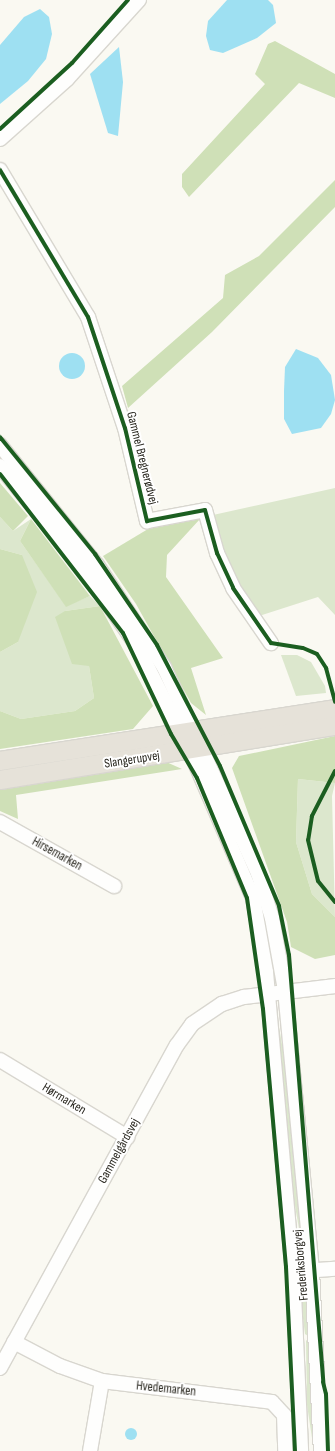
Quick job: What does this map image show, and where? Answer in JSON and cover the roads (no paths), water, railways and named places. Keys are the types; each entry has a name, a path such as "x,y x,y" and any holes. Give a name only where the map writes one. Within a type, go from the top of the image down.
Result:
{"main road":[{"name":"Slangerupvej","path":"0,780 48,773 192,741 307,713 335,709"},
{"name":"Slangerupvej","path":"0,761 335,726"}],"street":[{"path":"0,139 67,79 139,0"},
{"name":"Gammel Bregnerødvej","path":"0,170 88,316 123,421 147,521 205,510 217,553 233,588 271,643"},
{"name":"Frederiksborgvej","path":"0,444 128,608 164,667 252,898 268,993 293,1272 301,1451"},
{"name":"Frederiksborgvej","path":"0,466 119,618 192,741 258,874 272,918 285,990 312,1270 321,1451"},
{"name":"Hirsemarken","path":"0,822 114,886"},
{"name":"Gammelgårdsvej","path":"0,1368 177,1045 192,1024 222,1004 285,990 335,986"},
{"name":"Hørmarken","path":"0,1060 127,1137"},
{"path":"293,1272 335,1269"},
{"name":"Hvedemarken","path":"14,1342 60,1366 102,1380 272,1402 284,1415 285,1451"},
{"path":"90,1451 102,1380"}],"water":[{"path":"227,0 268,0 273,5 276,23 257,38 223,53 210,50 206,36 208,21"},
{"path":"40,9 49,17 52,34 46,59 28,81 0,104 0,45 24,17"},
{"path":"119,47 123,82 118,136 108,133 90,74"},
{"path":"296,349 318,358 331,375 335,400 331,414 321,428 292,434 284,419 285,367"},
{"path":"72,353 81,357 85,366 81,375 72,379 63,375 59,366 63,357"},
{"path":"131,1428 135,1430 137,1434 135,1438 131,1440 127,1438 125,1434 127,1430"}]}
